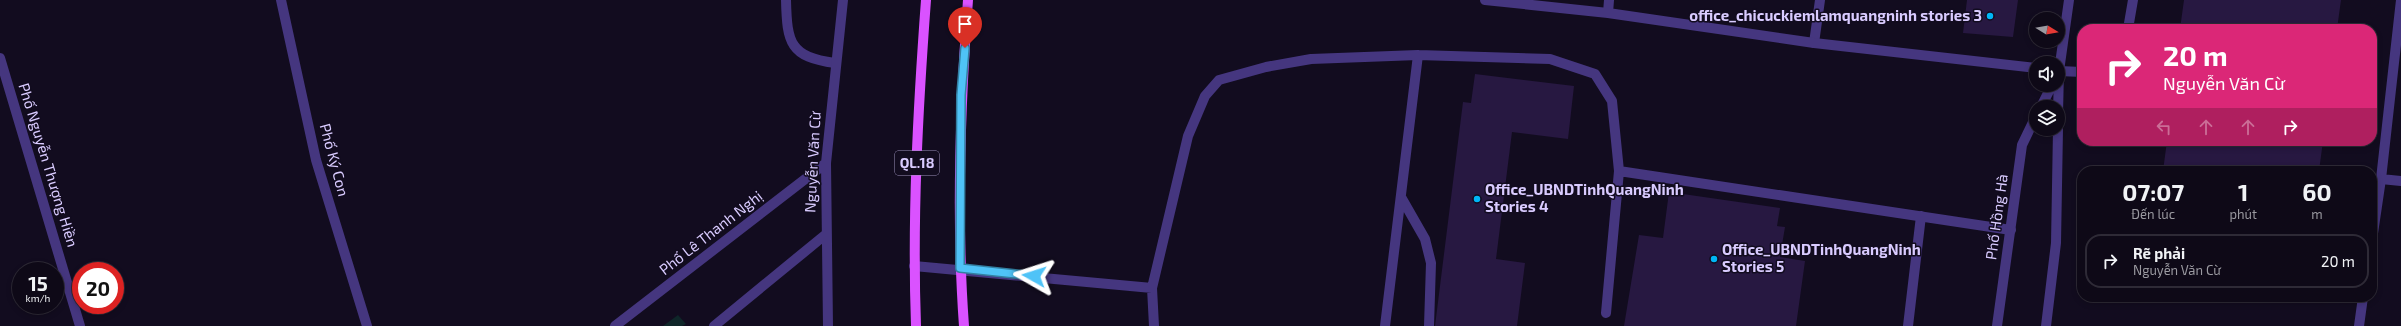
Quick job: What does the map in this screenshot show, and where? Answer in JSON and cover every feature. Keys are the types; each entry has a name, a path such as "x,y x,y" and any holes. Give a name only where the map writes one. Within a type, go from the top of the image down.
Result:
{"main road":[{"name":"QL.18","path":"916,326 914,266 919,100 926,0"},
{"name":"QL.18","path":"964,326 960,268 961,95 968,0"}],"street":[{"name":"Phố Ký Con","path":"281,0 316,160 367,326"},
{"path":"786,0 786,23 791,40 799,53 814,60 835,63"},
{"name":"Nguyễn Văn Cừ","path":"828,326 826,163 835,63 843,0"},
{"path":"1485,0 1608,14 1814,43 2029,67"},
{"path":"1608,14 1609,0"},
{"path":"1814,43 1820,0"},
{"path":"2060,56 2069,0"},
{"path":"2129,24 2133,0"},
{"path":"2377,206 2400,0"},
{"path":"1385,326 1418,55"},
{"path":"1154,326 1152,288 1188,136 1205,96 1219,80 1266,67 1312,59 1418,55 1550,59 1595,74 1612,101 1619,171 1606,313"},
{"name":"Phố Nguyễn Thượng Hiền","path":"0,58 80,326"},
{"path":"2065,71 2077,72"},
{"name":"Phố Hồng Hà","path":"1997,326 2022,145 2029,130"},
{"path":"2046,326 2056,243 2058,136"},
{"name":"Phố Lê Thanh Nghị","path":"615,326 826,163"},
{"path":"1619,171 2010,230"},
{"path":"2381,178 2401,181"},
{"path":"1401,197 1425,239 1431,263 1429,326"},
{"path":"1908,326 1921,216"},
{"path":"714,326 826,235"},
{"path":"914,266 960,268 1152,288"},
{"path":"2359,326 2362,302"}],"green space":[{"path":"678,315 686,324 682,326 663,326"}],"building":[{"name":"office_chicuckiemlamquangninh stories 3","path":"1967,0 2018,0 2013,37 1963,33"},
{"path":"2184,0 2341,0 2338,24 2181,24"},
{"name":"Office_UBNDTinhQuangNinh Stories 4","path":"1475,74 1574,86 1568,139 1512,132 1496,259 1525,263 1517,326 1435,326 1463,102 1471,103"},
{"path":"2166,146 2322,146 2320,166 2164,166"},
{"name":"Office_UBNDTinhQuangNinh Stories 5","path":"1669,192 1780,208 1777,226 1785,227 1780,257 1805,261 1796,326 1624,326 1639,235 1663,238"}],"place":[{"name":"office_chicuckiemlamquangninh stories 3","path":"1990,16"},
{"name":"Office_UBNDTinhQuangNinh Stories 4","path":"1477,199"},
{"name":"Office_UBNDTinhQuangNinh Stories 5","path":"1714,259"}],"route":[{"path":"965,48 961,95 960,268 1034,276"}]}
